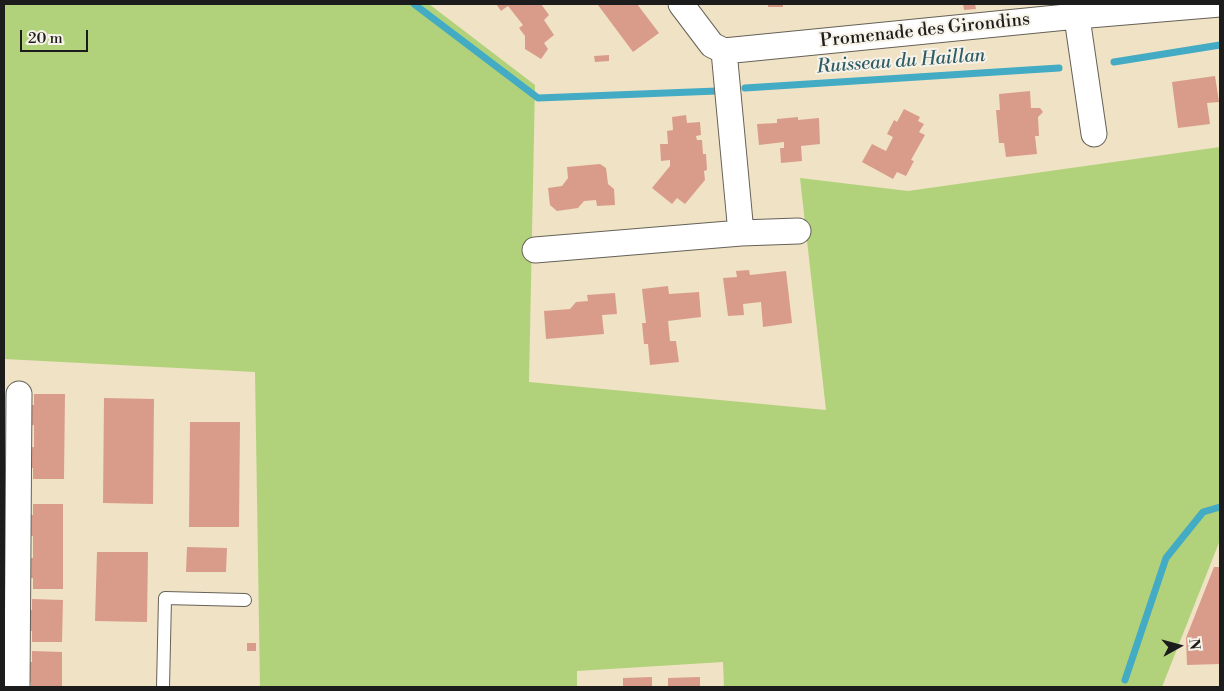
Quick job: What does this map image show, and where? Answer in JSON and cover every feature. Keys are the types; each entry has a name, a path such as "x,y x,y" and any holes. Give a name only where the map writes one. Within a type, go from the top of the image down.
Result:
{"street":[{"path":"681,4 712,45 724,51 742,233"},
{"name":"Promenade des Girondins","path":"724,51 1076,10 1220,4"},
{"path":"1076,10 1094,134"},
{"path":"535,250 742,233 798,231"},
{"path":"17,687 20,394"}],"lane":[{"path":"163,687 165,598 244,600"}],"green space":[{"path":"4,4 429,4 535,85 529,382 826,410 800,178 908,191 1220,147 1220,540 1162,687 724,687 723,662 577,671 577,687 260,687 255,372 4,359"}],"building":[{"path":"496,4 541,4 549,15 544,20 554,35 544,43 548,49 541,59 525,49 525,36 519,28 523,25 508,6 501,11"},
{"path":"637,4 659,33 633,52 598,5"},
{"path":"768,4 783,4 783,7 768,7"},
{"path":"963,4 975,4 976,9 964,10"},
{"path":"609,55 609,61 595,62 594,56"},
{"path":"1215,76 1219,102 1207,103 1210,124 1178,128 1172,82"},
{"path":"1030,91 1031,108 1040,108 1043,112 1038,117 1039,136 1035,136 1037,154 1006,157 1004,143 999,143 996,110 1000,110 999,94"},
{"path":"904,109 920,117 918,121 924,124 919,132 925,135 911,160 914,161 906,176 897,172 893,179 862,162 872,144 886,151 893,137 887,134 894,120 897,122"},
{"path":"686,115 687,123 700,122 701,135 696,136 697,140 702,140 703,154 706,154 707,170 704,171 705,180 685,204 677,198 672,204 652,188 670,166 670,160 661,161 660,144 668,144 667,131 673,130 672,117"},
{"path":"798,117 798,120 819,118 820,144 801,146 802,161 781,163 780,148 784,148 784,142 759,145 757,124 777,123 777,119"},
{"path":"600,164 606,168 608,184 614,189 615,205 597,206 596,200 584,201 578,208 557,211 550,205 548,188 562,186 568,178 567,167"},
{"path":"749,270 750,275 786,271 792,323 763,327 761,302 743,304 744,315 728,316 723,278 737,277 736,271"},
{"path":"668,286 669,294 699,292 701,317 668,321 670,341 676,341 679,362 650,365 648,344 644,344 642,323 646,323 642,289"},
{"path":"615,293 617,314 602,315 604,334 546,339 544,311 570,309 576,302 588,301 587,295"},
{"path":"34,394 65,394 64,479 33,479 33,468 28,468 28,448 34,447 34,425 29,426 28,405 34,405"},
{"path":"104,398 154,399 153,504 103,503"},
{"path":"190,422 240,422 239,527 189,527"},
{"path":"33,504 63,504 63,589 33,589 33,578 27,578 27,558 33,558 33,536 27,536 28,515 33,515"},
{"path":"187,547 227,548 226,572 186,572"},
{"path":"97,552 148,552 147,622 95,621"},
{"path":"1214,567 1220,567 1220,664 1187,665 1186,638"},
{"path":"32,599 63,600 62,642 32,642 32,631 26,631 27,610 32,610"},
{"path":"247,643 256,643 256,651 247,651"},
{"path":"32,651 62,652 62,687 31,687 31,683 26,683 26,662 32,662"},
{"path":"652,677 652,687 623,687 623,678"},
{"path":"700,677 700,687 668,687 668,678"}],"waterway":[{"name":"Ruisseau du Haillan","path":"414,4 538,98 717,91"},
{"name":"Ruisseau du Haillan","path":"1114,62 1220,45"},
{"name":"Ruisseau du Haillan","path":"745,88 1059,68"},
{"path":"1125,680 1166,558 1203,512 1220,507"}]}
